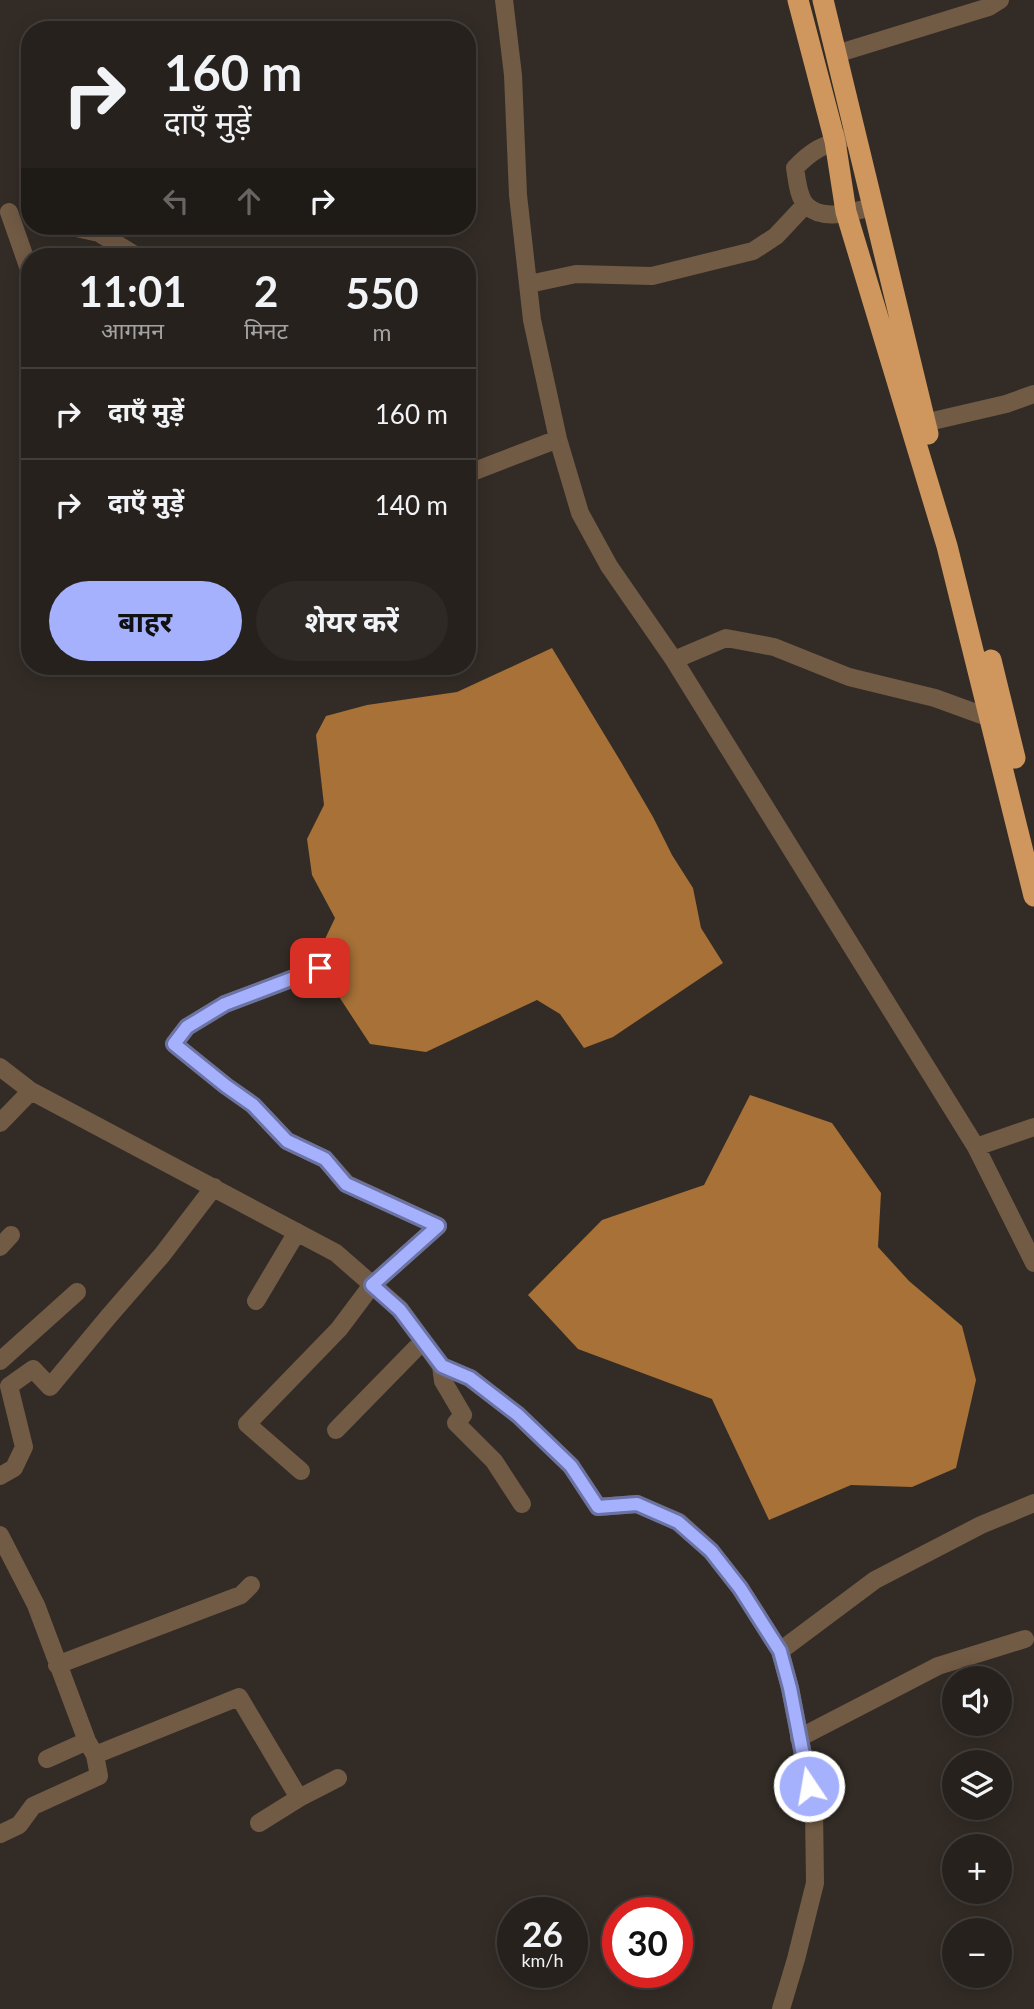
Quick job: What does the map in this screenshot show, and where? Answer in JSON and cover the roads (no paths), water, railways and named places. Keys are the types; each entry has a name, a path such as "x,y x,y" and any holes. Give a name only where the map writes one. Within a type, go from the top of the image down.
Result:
{"highway":[{"path":"797,0 873,207 924,423 963,552 1034,845"},
{"path":"823,0 836,54 846,138 846,212 947,545 1034,896"}],"street":[{"path":"504,0 513,75 518,195 532,320 558,439 580,513 608,566 674,660 976,1147 1034,1263"},
{"path":"836,54 989,7 1000,0"},
{"path":"846,138 818,147 795,168 799,190 805,205 823,215 873,207"},
{"path":"529,284 576,274 652,276 753,251 776,236 805,205"},
{"path":"5,211 21,250"},
{"path":"102,235 123,248"},
{"path":"924,423 1006,404 1034,394"},
{"path":"476,471 558,439"},
{"path":"674,660 726,638 774,647 849,677 935,698 990,718"},
{"path":"301,1471 247,1424 339,1329 372,1285 438,1226 346,1184 325,1159 287,1141 253,1105 174,1044 187,1027 225,1004 320,968"},
{"path":"0,1067 31,1091 336,1253 400,1310 442,1366 470,1378 518,1415 571,1466 598,1507 637,1504 678,1522 711,1551 740,1588 780,1651 814,1810 815,1883 781,2009"},
{"path":"0,1123 31,1091"},
{"path":"976,1147 1034,1128"},
{"path":"0,1476 13,1468 24,1447 9,1386 33,1369 50,1387 162,1255 214,1187"},
{"path":"256,1301 298,1233"},
{"path":"0,1361 77,1292"},
{"path":"336,1430 423,1341"},
{"path":"442,1366 443,1381 463,1415 456,1423 494,1461 522,1504"},
{"path":"780,1651 875,1580 981,1525 1034,1503"},
{"path":"0,1535 36,1605 91,1748 99,1776 33,1806 19,1825 0,1834"},
{"path":"57,1665 241,1595 251,1585"},
{"path":"799,1738 938,1666 1026,1639"},
{"path":"47,1759 91,1748 239,1697 299,1798"},
{"path":"259,1823 338,1778"}]}
